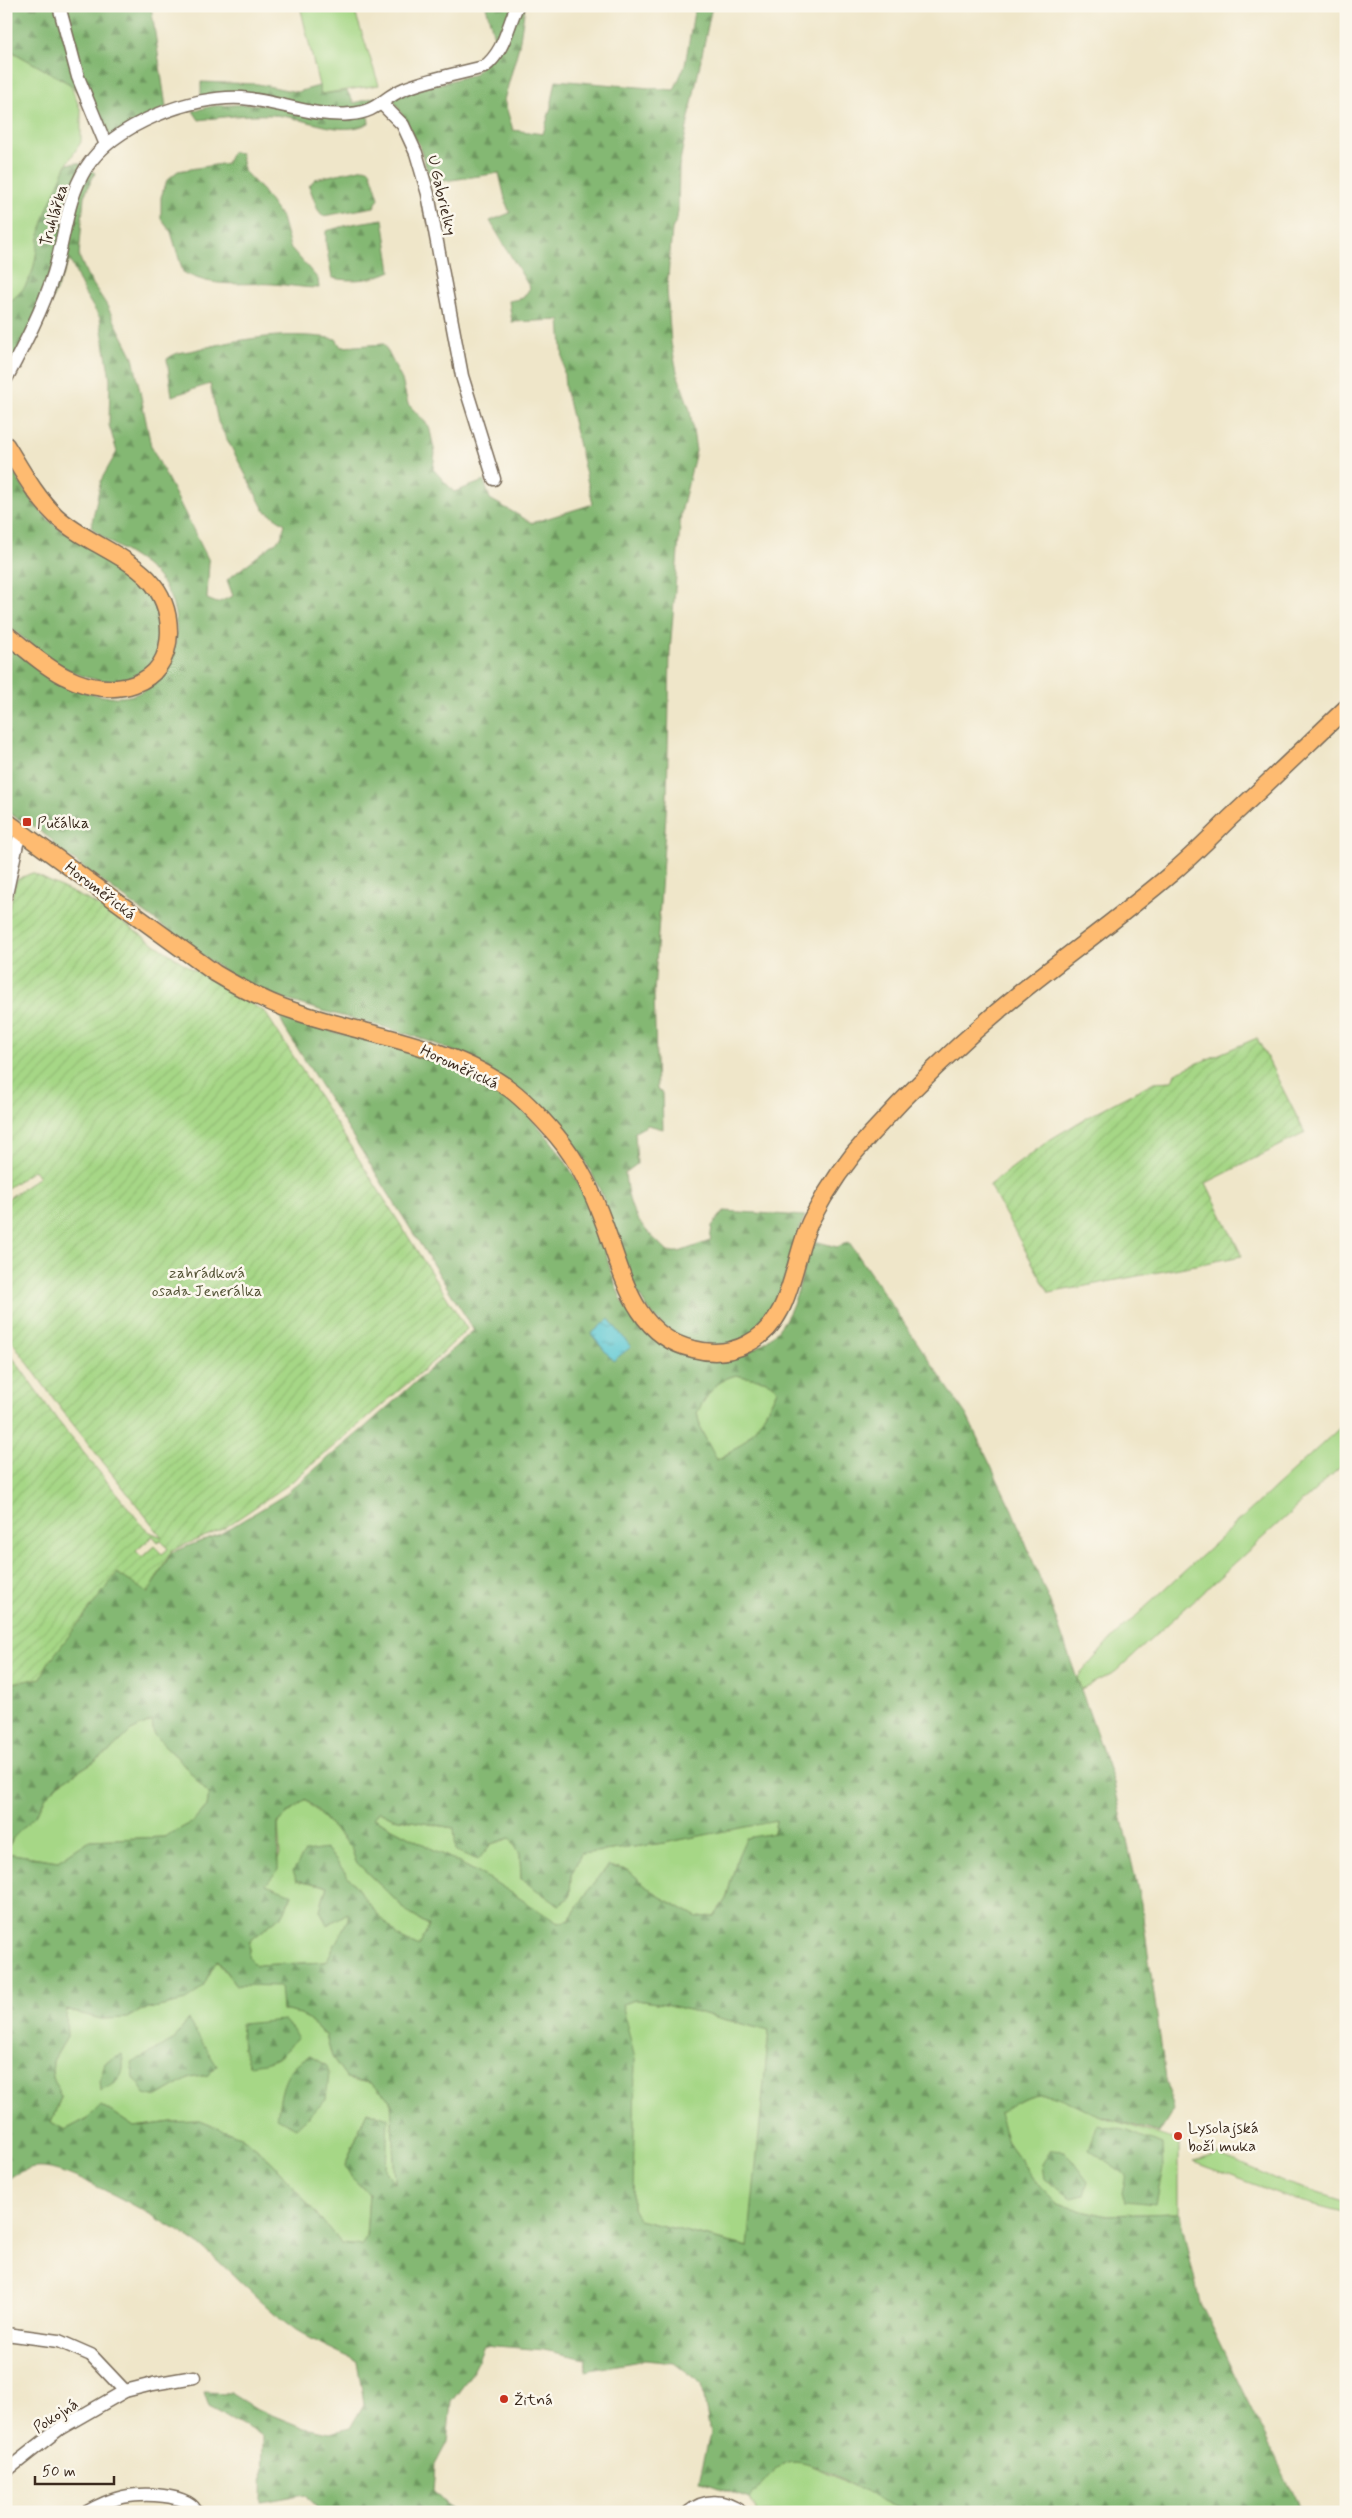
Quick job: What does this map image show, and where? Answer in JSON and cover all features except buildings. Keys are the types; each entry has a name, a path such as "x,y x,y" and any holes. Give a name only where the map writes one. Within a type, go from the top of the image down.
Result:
{"main road":[{"path":"6,445 36,492 57,517 128,562 148,578 163,601 168,617 169,634 167,647 154,672 144,681 132,687 120,689 87,685 67,678 6,634"},
{"name":"Horoměřická","path":"6,821 215,974 248,993 293,1011 426,1048 480,1071 510,1090 531,1108 559,1139 576,1163 592,1191 628,1294 642,1317 673,1342 688,1349 721,1352 746,1345 765,1332 783,1307 804,1237 824,1196 846,1163 916,1086 1018,995 1174,872 1346,708"}],"street":[{"path":"59,6 78,77 106,145"},
{"path":"382,104 402,90 484,67 493,60 501,47 517,6"},
{"name":"Truhlářka","path":"6,379 54,273 70,202 86,168 106,145 136,126 198,100 241,98 328,114 349,115 370,111 382,104"},
{"name":"U Gabrielky","path":"382,104 402,124 419,161 428,194 462,376 494,479"},
{"path":"6,896 17,844 22,832"},
{"path":"6,2334 59,2341 91,2356 125,2391"},
{"name":"Pokojná","path":"6,2471 59,2429 125,2391 153,2384 194,2378"},
{"path":"87,2512 104,2502 126,2496 172,2496 185,2501 194,2507 196,2512"},
{"path":"689,2512 695,2506 715,2501 729,2503 741,2512"}],"green space":[{"path":"6,6 151,6 166,107 105,139 85,100 70,84 6,48"},
{"path":"300,6 353,6 379,85 321,94"},
{"path":"486,6 525,6 519,46 504,100 513,130 543,134 556,80 674,90 685,65 694,12 698,6 712,6 679,166 678,211 677,219 672,229 667,289 671,343 678,376 690,410 696,451 681,513 670,652 667,799 654,993 657,1090 662,1093 663,1129 648,1125 635,1132 637,1164 625,1173 632,1209 642,1226 668,1252 679,1252 710,1241 712,1226 724,1211 805,1216 776,1301 765,1319 750,1334 732,1343 707,1344 681,1337 661,1324 646,1305 633,1283 598,1186 579,1152 564,1130 533,1099 448,1049 384,1027 296,1003 243,982 203,956 53,845 53,841 27,821 18,819 6,811 6,644 43,672 63,684 84,692 103,696 124,697 136,694 150,686 162,675 170,662 176,632 172,601 158,577 140,561 91,527 101,480 117,452 109,425 110,379 100,318 85,294 70,260 32,344 14,372 6,378 6,304 25,286 34,268 43,222 67,164 78,163 95,173 84,196 79,256 87,275 106,304 133,357 151,446 209,561 207,599 217,603 233,596 227,580 281,538 285,524 264,510 218,422 210,384 172,396 167,359 179,353 250,339 284,336 336,339 341,347 384,344 402,380 408,404 429,426 435,453 433,469 454,492 484,481 490,499 532,523 593,504 565,388 560,320 512,322 509,301 523,298 530,288 490,221 510,213 499,173 431,183 419,145 393,99 398,95 475,74 496,45"},
{"path":"6,48 70,84 81,111 81,142 67,164 43,222 33,273 21,294 6,304"},
{"path":"201,82 258,84 297,92 319,86 321,94 347,91 354,103 375,97 374,105 346,111 201,96"},
{"path":"251,104 368,115 369,123 357,127 333,128 295,118 262,115 199,120 193,111 213,106"},
{"path":"232,152 241,153 243,170 262,190 282,218 290,247 318,279 319,288 273,284 216,283 205,281 183,272 171,232 161,219 161,197 167,180 178,171 227,163"},
{"path":"364,168 370,170 379,198 374,207 323,216 318,210 309,186 315,179"},
{"path":"383,219 391,271 363,279 332,278 326,244 326,231"},
{"path":"6,460 32,500 50,521 66,533 121,566 138,579 151,594 159,612 161,634 158,650 150,663 141,672 115,681 85,677 54,661 6,625"},
{"name":"zahrádková osada Jenerálka","path":"32,873 92,902 189,967 265,1012 467,1329 436,1359 289,1484 223,1529 172,1550 148,1593 117,1573 48,1663 41,1678 6,1684 6,1348 58,1421 143,1526 150,1532 162,1537 61,1409 6,1333 6,1200 39,1177 34,1170 6,1189 6,921 16,880","holes":["153,1536 158,1542 161,1540 168,1549 162,1554 154,1546 142,1557 136,1551"]},
{"path":"279,1014 337,1033 425,1057 453,1067 480,1080 522,1110 550,1140 573,1174 599,1231 618,1291 629,1313 653,1338 672,1349 692,1356 712,1359 733,1357 753,1350 770,1338 790,1311 801,1281 811,1240 837,1247 849,1242 967,1416 1012,1510 1052,1608 1114,1783 1141,1904 1166,2079 1174,2110 1160,2133 1104,2117 1052,2095 1029,2096 999,2114 1009,2145 1040,2187 1057,2204 1103,2215 1179,2213 1200,2303 1302,2512 914,2512 911,2509 885,2502 821,2469 795,2462 785,2464 775,2471 750,2499 699,2481 710,2434 702,2384 674,2363 645,2360 585,2371 586,2359 544,2350 484,2345 472,2374 451,2402 447,2442 435,2465 433,2491 454,2512 319,2512 306,2494 262,2502 263,2436 209,2407 204,2392 231,2393 257,2409 304,2428 330,2433 350,2428 364,2404 357,2361 296,2330 273,2312 195,2242 129,2202 80,2179 59,2171 44,2168 24,2170 6,2181 6,1853 58,1861 90,1840 164,1837 193,1822 207,1806 209,1795 181,1761 154,1735 152,1721 131,1731 109,1752 60,1783 46,1797 36,1815 13,1838 6,1851 6,1684 41,1678 48,1663 117,1573 148,1593 172,1552 220,1534 283,1496 364,1428 474,1330 284,1027","holes":["737,1375 765,1380 777,1390 766,1412 753,1431 737,1447 717,1460 701,1430 697,1413 713,1389 723,1380","306,1799 351,1847 356,1862 410,1914 429,1925 419,1947 399,1937 374,1910 327,1849 305,1852 293,1871 297,1880 327,1886 320,1910 327,1925 348,1913 348,1919 326,1962 256,1965 248,1957 250,1941 284,1913 292,1894 266,1884 278,1870 278,1822","379,1811 393,1818 454,1828 456,1851 478,1860 491,1844 510,1838 520,1854 521,1879 558,1905 570,1897 571,1875 581,1854 664,1843 776,1821 774,1833 746,1838 738,1856 726,1899 714,1916 697,1917 657,1895 628,1870 608,1866 588,1891 569,1920 558,1923 490,1879 373,1818","217,1960 236,1985 280,1986 282,2010 301,2014 326,2035 332,2057 347,2078 370,2083 391,2100 395,2183 386,2171 388,2118 367,2111 345,2166 352,2178 369,2194 366,2237 361,2246 342,2244 272,2162 245,2139 200,2121 172,2122 134,2127 101,2105 88,2118 65,2130 51,2122 61,2097 52,2075 53,2061 67,2037 66,2010 101,2019 127,2018 139,2011 187,2001 203,1986","635,2000 666,2004 769,2031 748,2247 639,2220 633,2208 635,2059 622,2004"]},
{"path":"1257,1038 1305,1133 1206,1183 1242,1256 1049,1293 989,1185 1051,1139 1091,1115 1154,1082 1172,1081 1175,1073"},
{"path":"737,1375 765,1380 777,1390 766,1412 753,1431 737,1447 716,1460 701,1430 697,1413 718,1384"},
{"path":"1346,1422 1346,1462 1115,1672 1081,1689 1077,1678 1112,1638"},
{"path":"152,1721 154,1735 181,1761 209,1795 207,1806 193,1822 164,1837 90,1840 58,1861 6,1853 13,1838 36,1815 46,1797 60,1783 109,1752 131,1731"},
{"path":"305,1799 351,1847 356,1862 410,1914 430,1926 419,1947 399,1937 374,1910 327,1849 297,1880 327,1886 320,1910 328,1925 348,1912 349,1919 326,1962 256,1965 248,1957 250,1941 284,1913 292,1895 266,1884 280,1855 278,1822"},
{"path":"379,1811 393,1818 454,1828 491,1844 510,1838 520,1854 521,1879 570,1897 571,1875 581,1854 664,1843 776,1820 774,1833 738,1856 726,1899 714,1916 697,1917 657,1895 628,1870 608,1866 588,1891 569,1920 557,1923 490,1879 373,1818"},
{"path":"216,1960 236,1985 281,1985 282,2010 301,2014 326,2035 332,2057 347,2078 370,2083 391,2100 395,2185 386,2171 387,2118 367,2111 345,2165 352,2178 369,2194 366,2237 362,2246 342,2244 272,2162 245,2139 200,2121 172,2122 134,2127 101,2105 88,2118 65,2130 51,2122 61,2097 52,2076 53,2061 67,2037 65,2010 101,2019 127,2018 139,2011 186,2001 203,1986","holes":["188,2021 208,2075 190,2078 157,2097 157,2050 173,2041"]},
{"path":"635,2000 666,2004 769,2031 749,2247 639,2220 633,2208 622,2004"},
{"path":"188,2020 217,2066 208,2075 190,2078 157,2097 145,2094 134,2078 131,2063 173,2041"},
{"path":"284,2020 298,2036 292,2044 278,2058 272,2061 249,2065 243,2049 241,2024"},
{"path":"122,2054 123,2068 120,2077 101,2091 100,2079 105,2063"},
{"path":"310,2056 327,2066 329,2074 326,2100 296,2128 277,2118 280,2099 289,2074 301,2061"},
{"path":"1035,2093 1053,2094 1103,2117 1179,2141 1179,2213 1103,2215 1057,2204 1040,2187 1009,2145 998,2114 1012,2104"},
{"path":"1098,2124 1128,2131 1162,2145 1163,2169 1156,2204 1125,2201 1122,2193 1126,2175 1089,2149"},
{"path":"1051,2150 1065,2151 1088,2182 1084,2195 1072,2198 1044,2179 1042,2164"},
{"path":"1218,2154 1286,2183 1346,2202 1346,2213 1293,2199 1193,2162"},
{"path":"791,2462 804,2462 870,2494 911,2509 914,2512 758,2512 750,2499 766,2478 781,2465"}],"water":[{"path":"609,1319 631,1347 613,1361 591,1334"}],"place":[{"name":"Pučálka","path":"27,822"},
{"name":"Lysolajská boží muka","path":"1178,2136"},
{"name":"Žitná","path":"504,2399"}]}
